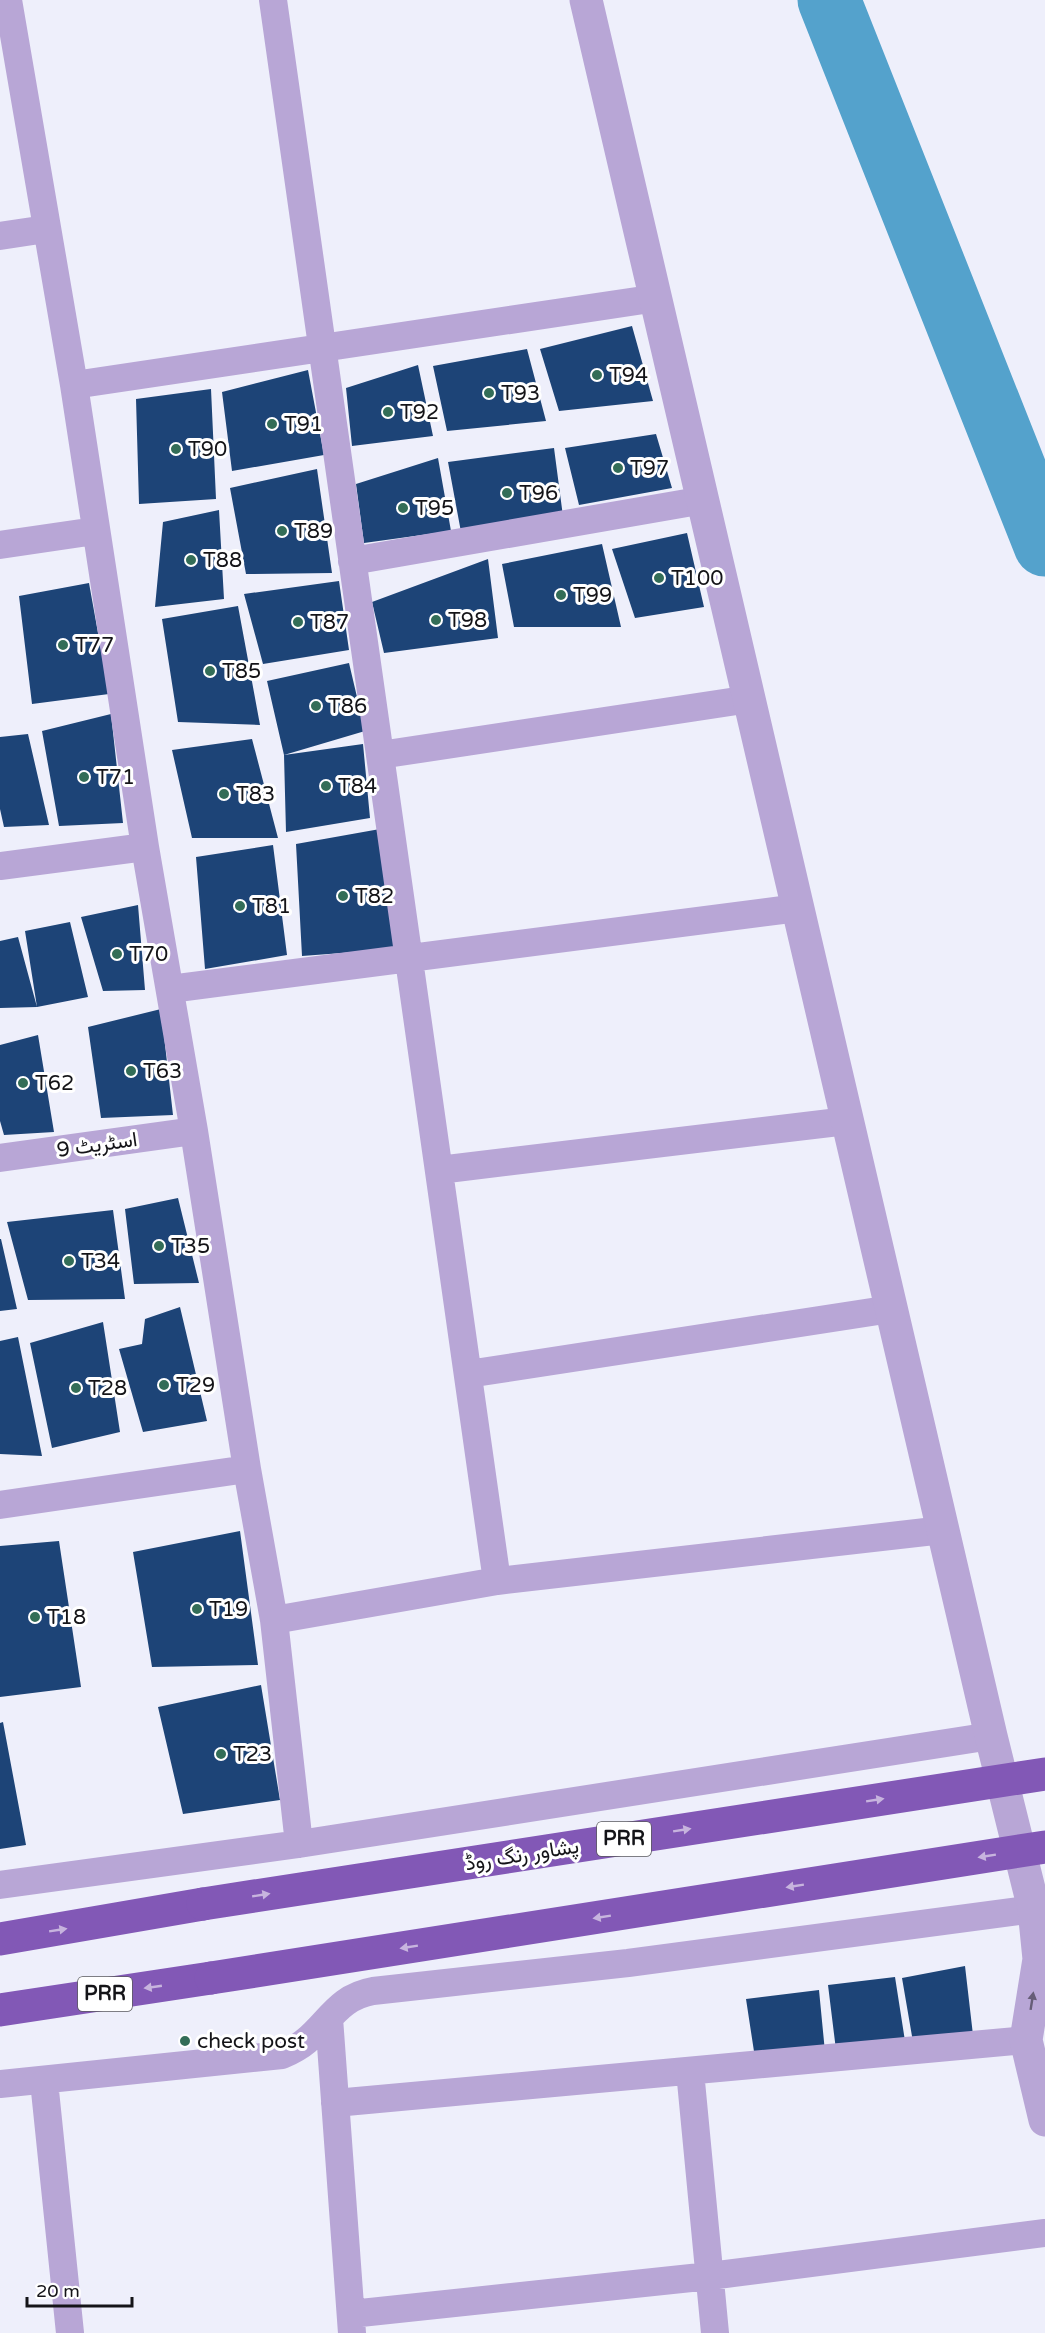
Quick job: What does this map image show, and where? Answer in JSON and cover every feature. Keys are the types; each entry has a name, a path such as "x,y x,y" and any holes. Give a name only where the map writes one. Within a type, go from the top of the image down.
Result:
{"highway":[{"name":"پشاور رنگ روڈ","path":"0,1939 203,1904 1045,1774"},
{"name":"PRR","path":"0,2010 1045,1847"}],"street":[{"path":"8,0 74,385 145,847 274,1620 299,1844"},
{"path":"273,0 497,1581"},
{"path":"586,0 991,1736 1034,1909 1042,1965 1026,2040 1045,2120"},
{"path":"0,236 46,229"},
{"path":"74,385 657,298"},
{"path":"352,561 704,500"},
{"path":"0,545 96,531"},
{"path":"380,755 750,699"},
{"path":"0,866 145,847"},
{"path":"170,989 798,909"},
{"path":"439,1170 847,1121"},
{"name":"اسٹریٹ 9","path":"0,1158 194,1131"},
{"path":"468,1374 891,1309"},
{"path":"0,1505 247,1468"},
{"path":"274,1620 497,1581 943,1530"},
{"path":"0,1885 299,1844 991,1736"},
{"path":"0,2084 282,2055 307,2040 346,2000 359,1993 628,1963 1034,1909"},
{"path":"329,2018 351,2323 1045,2233"},
{"path":"335,2103 1026,2040"},
{"path":"690,2071 715,2333"},
{"path":"44,2081 70,2333"}],"building":[{"name":"T94","path":"632,326 653,401 559,411 540,349"},
{"name":"T93","path":"527,349 546,421 447,431 433,366"},
{"name":"T92","path":"418,365 433,436 352,446 346,388"},
{"name":"T91","path":"308,370 324,455 232,471 222,392"},
{"name":"T90","path":"211,389 216,499 139,504 136,399"},
{"name":"T97","path":"656,434 672,488 579,505 565,448"},
{"name":"T96","path":"554,448 564,524 461,532 448,462"},
{"name":"T95","path":"438,458 451,531 364,543 356,484"},
{"name":"T89","path":"317,469 332,573 246,574 230,488"},
{"name":"T88","path":"219,510 224,599 155,607 163,522"},
{"name":"T100","path":"687,533 704,607 635,618 612,549"},
{"name":"T99","path":"602,544 621,627 514,627 502,564"},
{"name":"T98","path":"488,559 498,638 384,653 372,602"},
{"name":"T87","path":"339,581 349,650 263,664 244,594"},
{"name":"T77","path":"89,583 109,694 32,704 19,596"},
{"name":"T85","path":"238,606 260,725 178,722 162,619"},
{"name":"T86","path":"349,663 365,731 284,755 267,681"},
{"name":"T71","path":"111,714 123,823 59,826 42,731"},
{"path":"28,734 49,825 4,827 0,809 0,737"},
{"name":"T83","path":"252,739 278,838 192,838 172,750"},
{"name":"T84","path":"363,744 370,818 286,832 284,755"},
{"name":"T82","path":"380,829 395,949 302,956 296,844"},
{"name":"T81","path":"273,845 287,955 205,969 196,857"},
{"name":"T70","path":"138,905 145,990 103,991 81,917"},
{"path":"70,922 88,997 37,1007 25,931"},
{"path":"18,937 37,1007 0,1008 0,941"},
{"name":"T63","path":"161,1009 173,1115 101,1118 88,1027"},
{"name":"T62","path":"38,1035 54,1132 4,1135 0,1121 0,1045"},
{"name":"T35","path":"178,1198 199,1283 134,1284 125,1209"},
{"name":"T34","path":"113,1210 125,1299 28,1300 7,1222"},
{"path":"1,1239 17,1309 0,1311"},
{"name":"T29","path":"180,1307 207,1421 143,1432 119,1349 142,1344 145,1319"},
{"name":"T28","path":"103,1322 120,1432 52,1448 30,1343"},
{"path":"18,1337 42,1456 0,1454 0,1341"},
{"name":"T19","path":"240,1531 258,1665 152,1667 133,1552"},
{"name":"T18","path":"59,1541 81,1687 0,1697 0,1546"},
{"name":"T23","path":"261,1685 280,1800 183,1814 158,1707"},
{"path":"3,1722 26,1845 0,1849 0,1723"},
{"path":"965,1966 973,2035 913,2042 902,1978"},
{"path":"895,1977 905,2041 836,2050 828,1985"},
{"path":"819,1990 825,2052 755,2058 746,1999"}],"waterway":[{"path":"829,0 1045,545"}],"place":[{"name":"T94","path":"597,375"},
{"name":"T93","path":"489,393"},
{"name":"T92","path":"388,412"},
{"name":"T91","path":"272,424"},
{"name":"T90","path":"176,449"},
{"name":"T97","path":"618,468"},
{"name":"T96","path":"507,493"},
{"name":"T95","path":"403,508"},
{"name":"T89","path":"282,531"},
{"name":"T88","path":"191,560"},
{"name":"T100","path":"659,578"},
{"name":"T99","path":"561,595"},
{"name":"T98","path":"436,620"},
{"name":"T87","path":"298,622"},
{"name":"T77","path":"63,645"},
{"name":"T85","path":"210,671"},
{"name":"T86","path":"316,706"},
{"name":"T71","path":"84,777"},
{"name":"T84","path":"326,786"},
{"name":"T83","path":"224,794"},
{"name":"T82","path":"343,896"},
{"name":"T81","path":"240,906"},
{"name":"T70","path":"117,954"},
{"name":"T63","path":"131,1071"},
{"name":"T62","path":"23,1083"},
{"name":"T35","path":"159,1246"},
{"name":"T34","path":"69,1261"},
{"name":"T29","path":"164,1385"},
{"name":"T28","path":"76,1388"},
{"name":"T19","path":"197,1609"},
{"name":"T18","path":"35,1617"},
{"name":"T23","path":"221,1754"},
{"name":"check post","path":"185,2041"}]}
